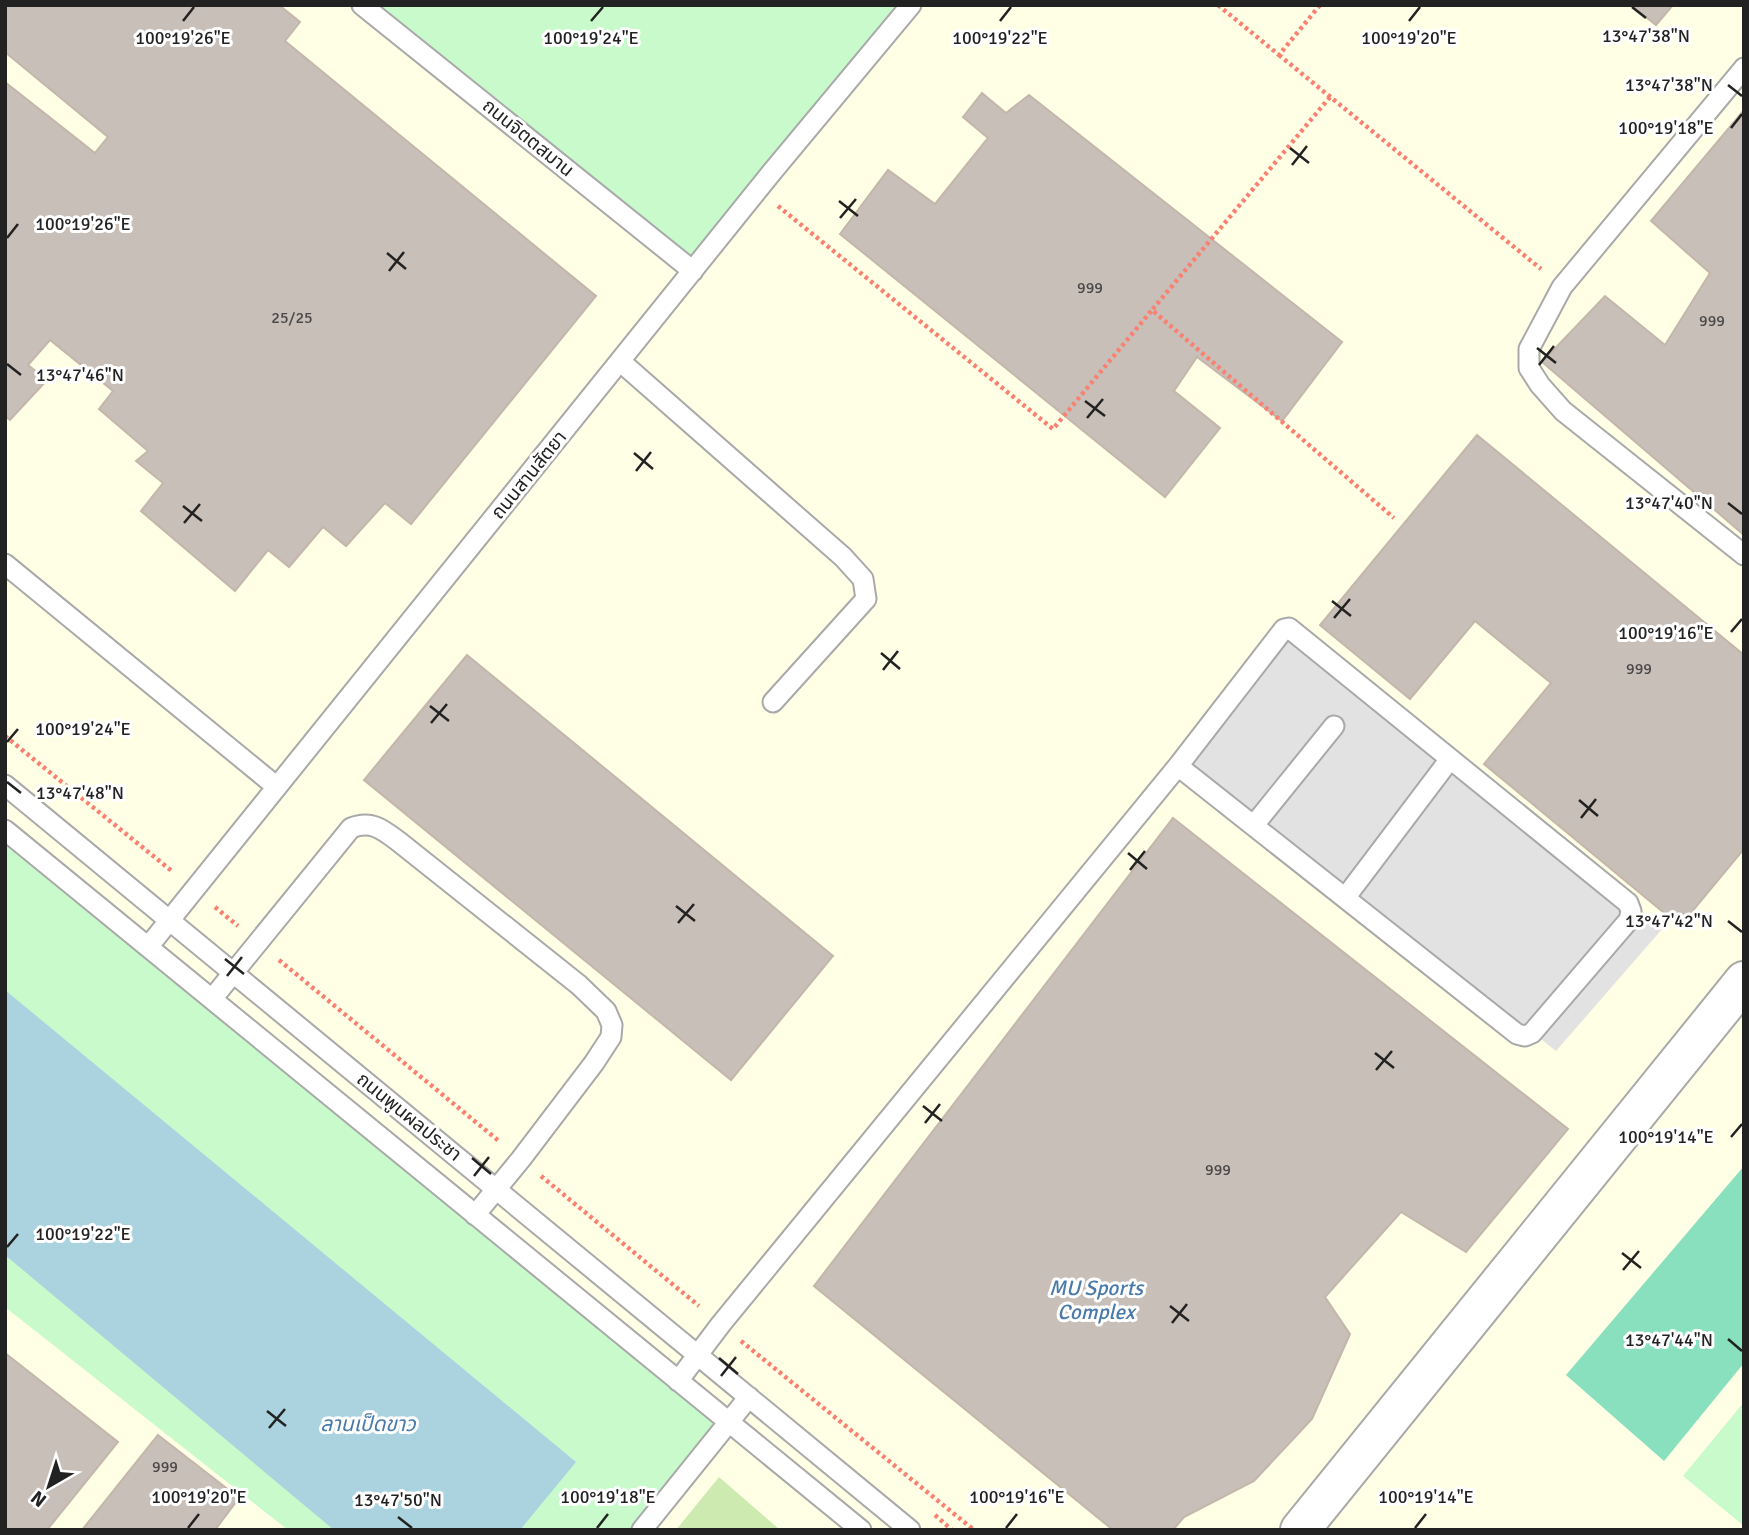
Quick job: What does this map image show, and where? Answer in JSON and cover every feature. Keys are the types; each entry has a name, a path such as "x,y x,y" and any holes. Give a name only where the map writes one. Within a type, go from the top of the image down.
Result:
{"street":[{"path":"1300,1530 1744,981"}],"lane":[{"name":"ถนนจิตตสมาน","path":"362,5 693,271"},
{"name":"ถนนสานสัตยา","path":"148,947 758,190 911,5"},
{"path":"1744,68 1562,287 1529,349 1529,369 1563,411 1744,555"},
{"path":"621,362 843,557 863,579 866,599 773,702"},
{"path":"5,564 277,787"},
{"path":"678,1381 721,1324 1178,766 1286,628 1628,903 1631,911 1629,920 1532,1033 1525,1036 1517,1034 1178,766"},
{"path":"1254,825 1334,726"},
{"path":"1345,898 1450,759"},
{"name":"ถนนพูนผลประชา","path":"5,785 910,1530"},
{"path":"212,999 351,828 368,824 380,827 579,985 606,1011 612,1025 611,1037 521,1159 475,1215"},
{"name":"ถนนพูนผลประชา","path":"5,830 861,1530"},
{"path":"642,1530 749,1397"}],"path":[{"path":"1218,5 1562,287"},
{"path":"1279,55 1320,5"},
{"path":"758,190 1053,429 1330,97"},
{"path":"1152,310 1394,519"},
{"path":"5,736 974,1530"}],"shaded area":[{"path":"5,5 1744,5 1744,1530 5,1530"},
{"path":"1293,632 1663,928 1556,1051 1192,764"}],"green space":[{"path":"362,5 911,5 693,271"},
{"path":"5,830 728,1421 642,1530 288,1530 5,1307"},
{"path":"1744,1166 1744,1363 1664,1461 1566,1375"},
{"path":"1744,1402 1744,1526 1683,1476"},
{"path":"719,1477 780,1530 676,1530"}],"water":[{"name":"ลานเป็ดขาว","path":"5,990 576,1462 520,1530 334,1530 5,1255"}],"building":[{"path":"5,5 279,5 300,22 285,41 596,296 411,524 385,503 346,546 323,527 289,567 268,550 235,591 141,511 163,483 136,461 148,451 99,409 113,391 50,340 28,365 47,380 10,420 5,416 5,82 95,153 108,137 5,52"},
{"path":"1631,5 1673,5 1656,25"},
{"path":"982,93 1006,113 1029,95 1342,342 1282,421 1197,357 1174,391 1220,428 1165,497 840,234 888,170 935,204 988,138 963,117"},
{"path":"1744,110 1744,535 1542,362 1605,296 1665,345 1710,273 1651,221"},
{"path":"1477,435 1744,655 1744,849 1680,926 1484,764 1551,683 1475,621 1410,699 1320,625"},
{"path":"467,655 833,956 731,1080 364,780"},
{"path":"1173,818 1568,1129 1466,1252 1401,1212 1325,1297 1350,1334 1312,1419 1254,1481 1184,1517 1173,1530 1113,1530 814,1286"},
{"path":"5,1353 118,1442 47,1530 5,1530"},
{"path":"158,1435 239,1498 215,1530 82,1530"}],"water label":[{"name":"MU Sports Complex","path":"1096,1300"}]}
